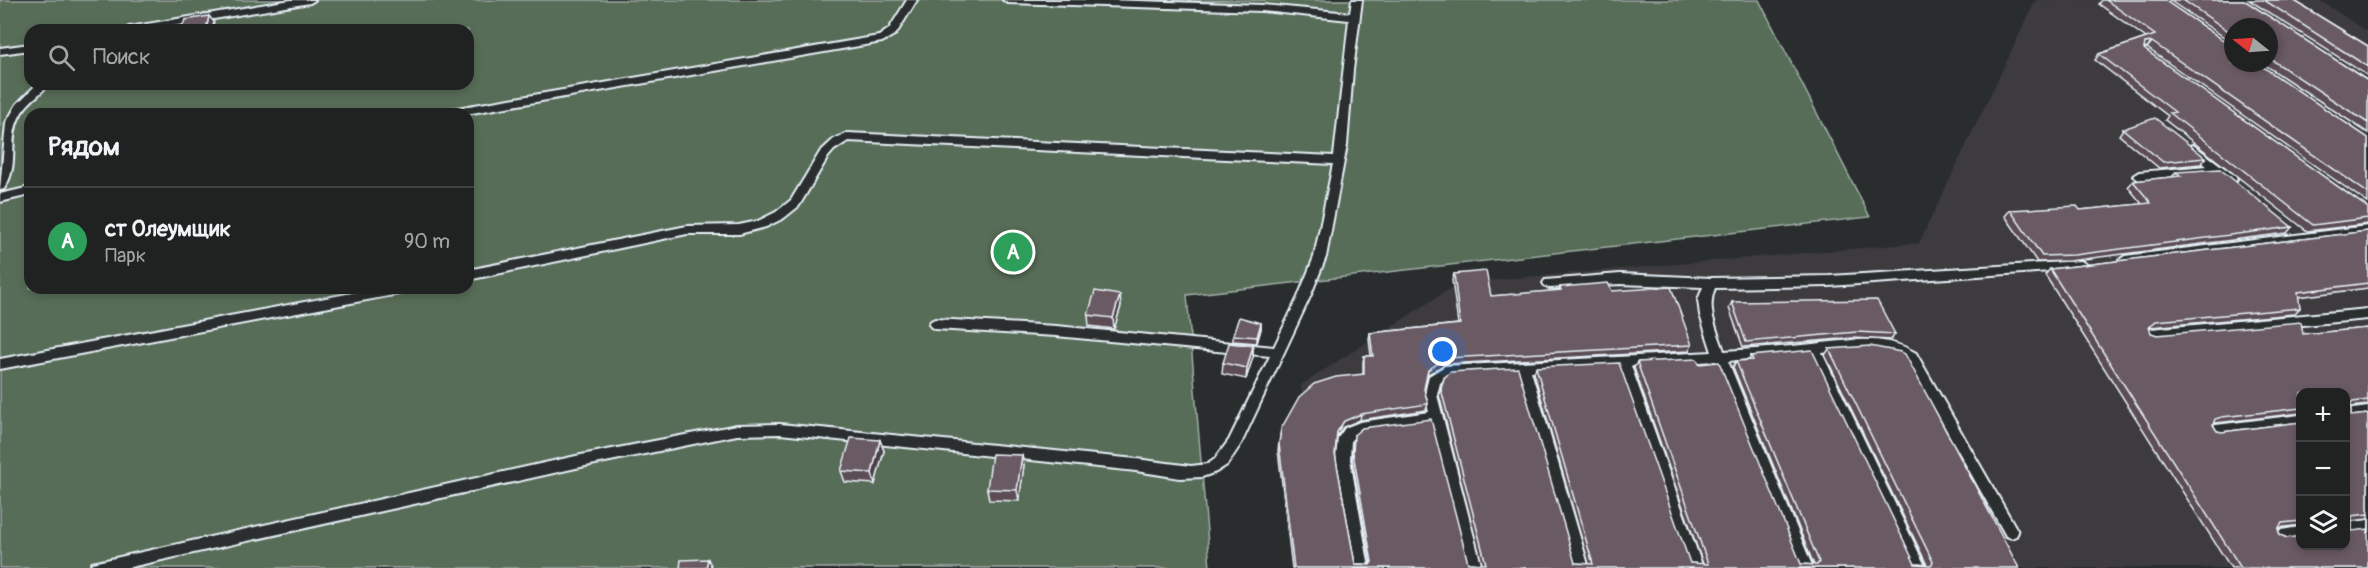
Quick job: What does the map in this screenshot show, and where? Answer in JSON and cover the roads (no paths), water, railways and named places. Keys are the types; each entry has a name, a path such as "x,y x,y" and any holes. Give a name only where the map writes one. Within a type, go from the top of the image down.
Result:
{"lane":[{"path":"165,24 310,0"},
{"path":"474,109 882,39 889,36 898,25 912,0"},
{"path":"1008,0 1262,8 1355,17"},
{"path":"97,568 576,462 737,430 780,429 1136,465 1170,471 1210,470 1222,462 1234,444 1304,297 1320,257 1339,160 1357,0"},
{"path":"0,51 24,47"},
{"path":"0,186 6,178 11,122 24,103 38,90"},
{"path":"474,274 687,230 724,232 759,225 790,208 799,199 831,144 847,138 1339,160"},
{"path":"2181,140 2244,190"},
{"path":"2139,176 2218,169"},
{"path":"0,198 24,192"},
{"path":"2287,224 2304,238"},
{"path":"2116,261 2368,230"},
{"path":"1549,283 1620,279 1710,283 1828,281 2092,264"},
{"path":"1710,283 1704,304 1720,356 1806,568"},
{"path":"0,364 372,294"},
{"path":"2151,334 2368,315"},
{"path":"935,324 1056,331 1278,352"},
{"path":"1475,568 1435,416 1431,387 1439,374 1445,371 1884,345 1905,351 1912,357 2011,532"},
{"path":"1814,349 1919,568"},
{"path":"1623,362 1695,568"},
{"path":"1523,366 1582,568"},
{"path":"2350,414 2368,412"},
{"path":"1362,568 1343,459 1342,446 1345,436 1351,429 1360,427 1435,416"},
{"path":"2216,430 2296,421"},
{"path":"2350,528 2368,526"},
{"path":"2280,535 2296,533"}],"place":[{"name":"ст Олеумщик","path":"1013,252"}]}
